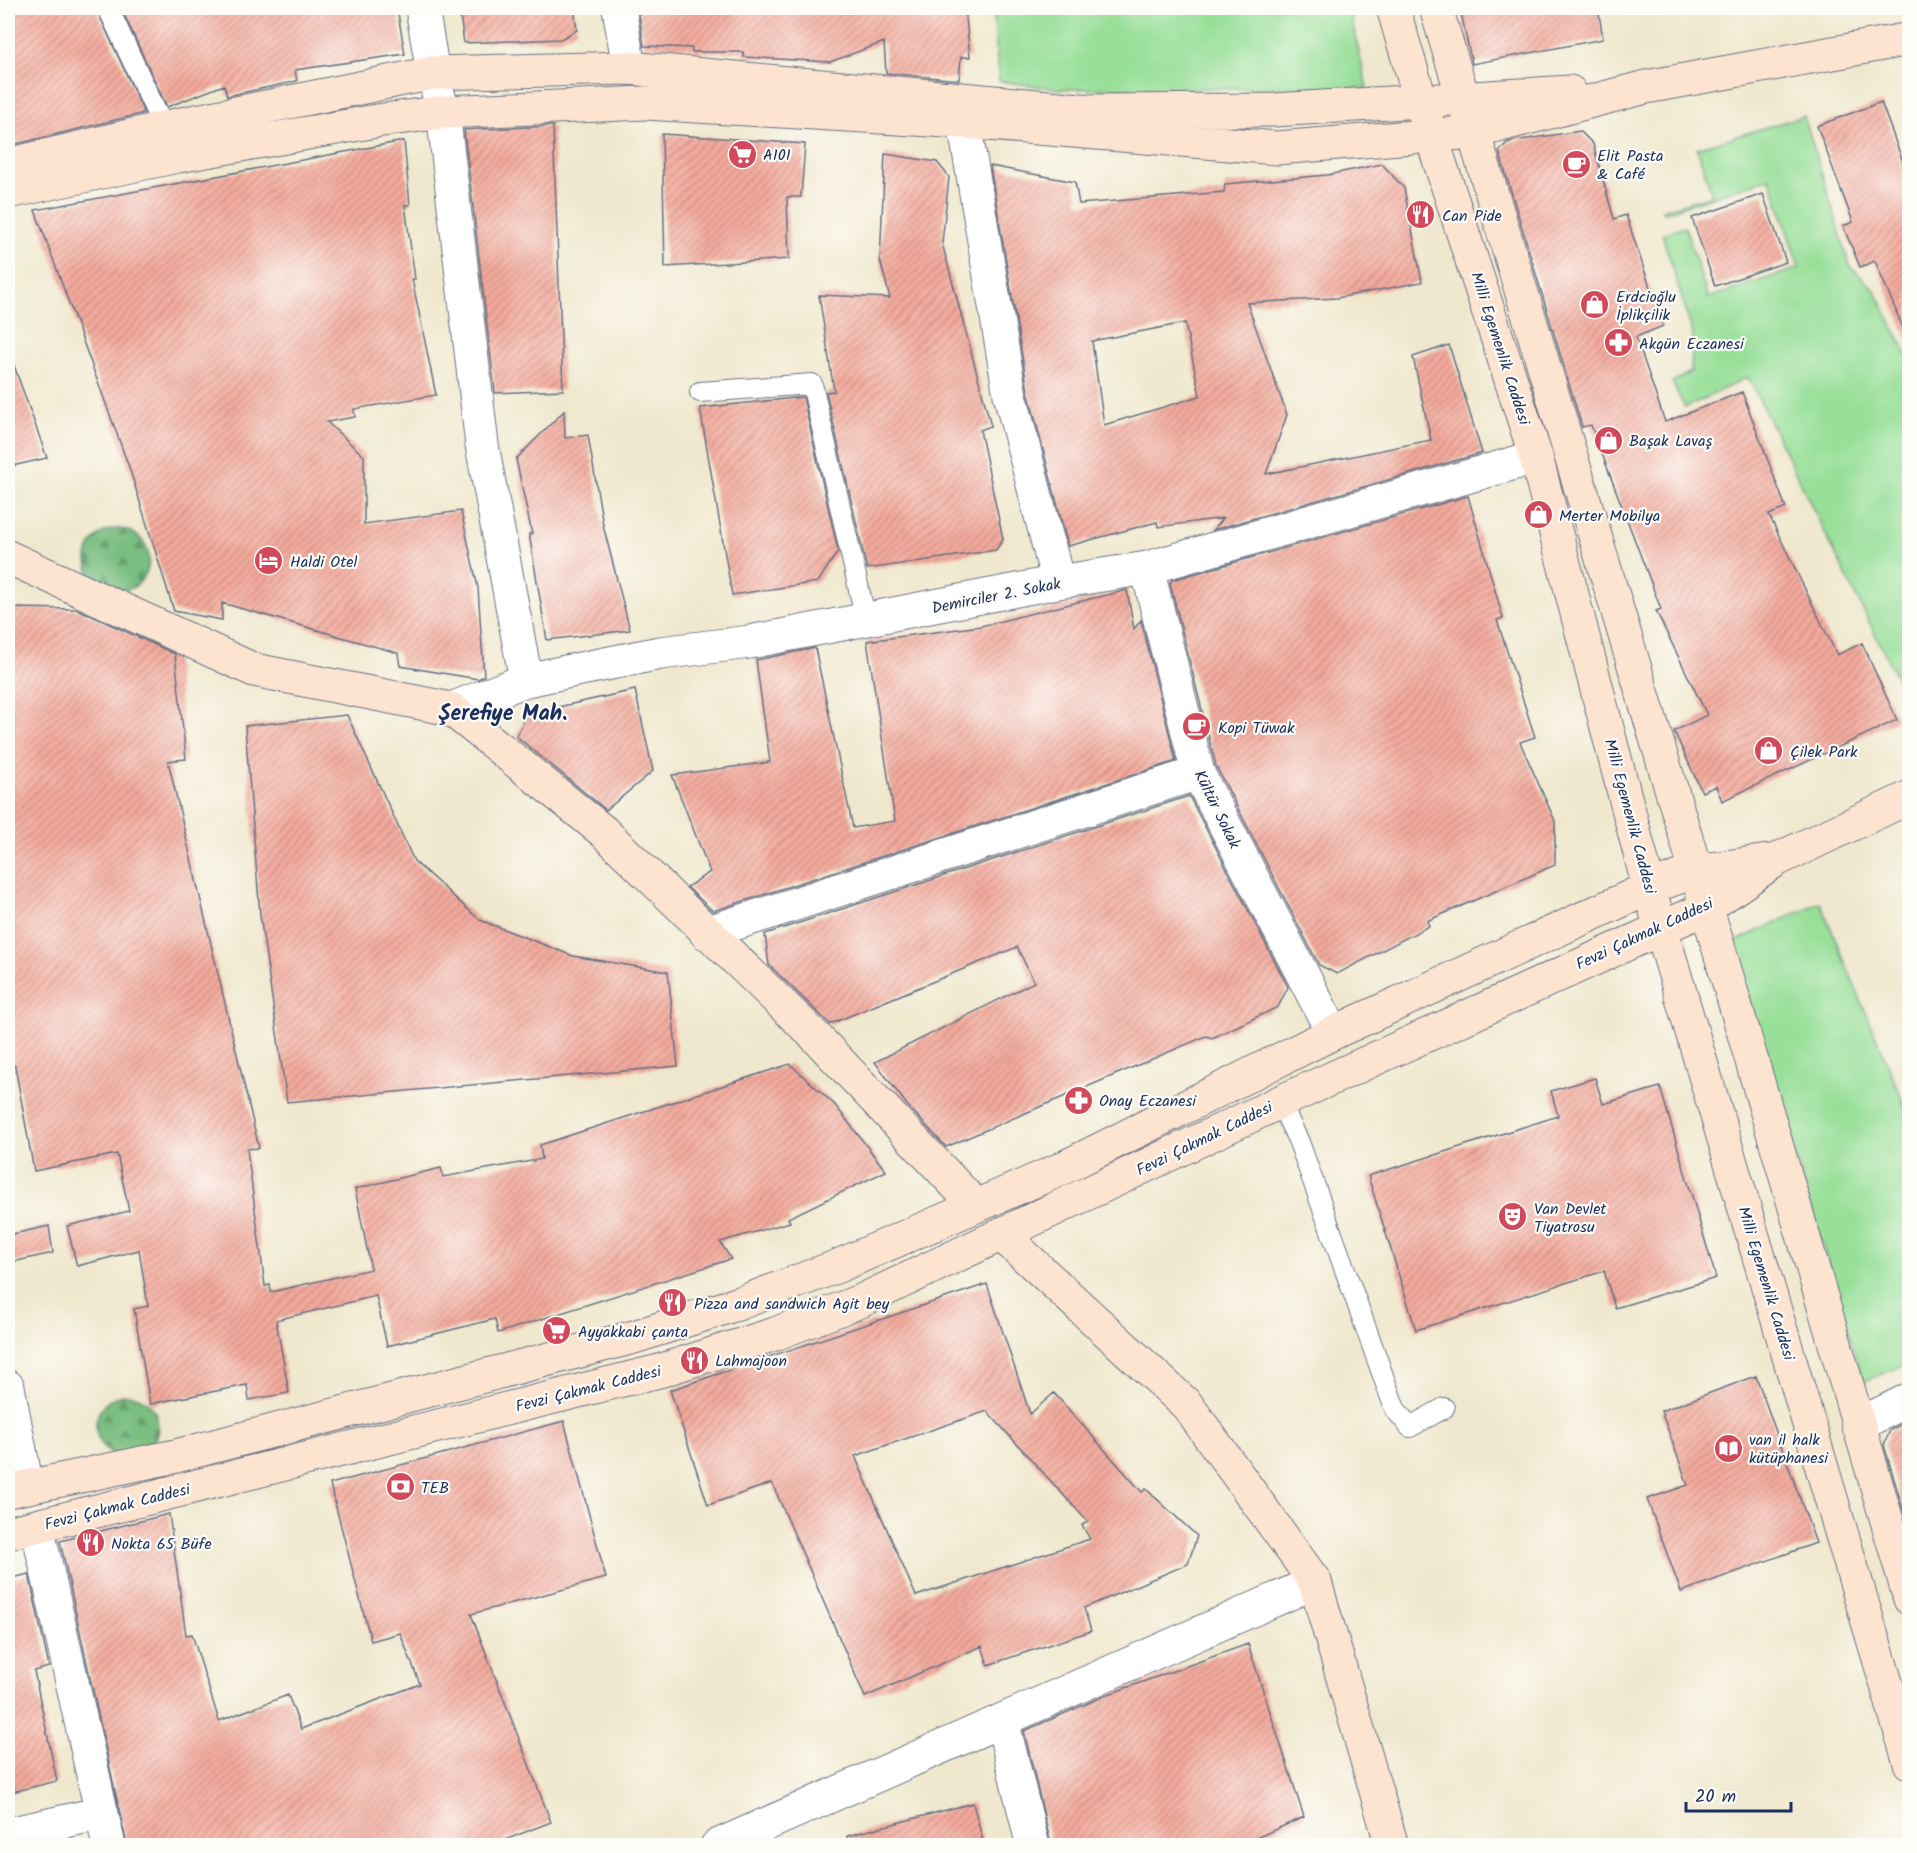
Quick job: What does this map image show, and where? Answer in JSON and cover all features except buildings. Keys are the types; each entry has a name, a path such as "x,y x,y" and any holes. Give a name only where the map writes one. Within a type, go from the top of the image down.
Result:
{"street":[{"path":"422,8 433,73 443,111 482,446 526,680"},
{"path":"619,8 628,68"},
{"name":"Milli Egemenlik Caddesi","path":"1393,8 1431,135 1536,457 1649,888 1910,1764"},
{"path":"1436,8 1696,871 1910,1599"},
{"path":"8,192 178,156 443,111 645,103 964,122 1277,148 1474,132 1646,87 1910,39"},
{"path":"8,165 162,128 433,73 628,68 1091,111 1273,110 1421,103 1646,87"},
{"path":"964,122 1010,395 1058,582"},
{"name":"Demirciler 2. Sokak","path":"451,709 526,680 660,653 750,642 1058,582 1147,568 1536,457"},
{"path":"8,557 254,670 451,709 604,832 815,1036 976,1206"},
{"name":"Kültür Sokak","path":"1147,568 1198,773 1333,1033"},
{"path":"706,933 1198,773"},
{"path":"1776,860 1910,797"},
{"name":"Fevzi Çakmak Caddesi","path":"17,1489 177,1456 634,1337 740,1304 838,1266 1059,1170 1333,1033 1649,888 1696,871 1776,860"},
{"name":"Fevzi Çakmak Caddesi","path":"22,1529 659,1371 775,1334 863,1300 1280,1102 1706,908 1776,860"},
{"path":"1002,1234 1187,1405 1315,1582 1392,1845"},
{"path":"8,1387 17,1489"},
{"path":"1858,1425 1910,1398"},
{"path":"22,1529 109,1845"},
{"path":"717,1845 1315,1582"},
{"path":"1002,1720 1033,1845"},
{"path":"8,1834 102,1813"}],"lane":[{"path":"108,8 162,128 178,156"},
{"path":"700,392 812,384 867,620"},
{"path":"1280,1102 1299,1142 1395,1409 1410,1427 1444,1408"}],"green space":[{"path":"993,8 1349,8 1367,88 1058,89 999,81"},
{"path":"1804,116 1850,266 1875,290 1909,359 1909,703 1748,377 1685,408 1672,382 1691,372 1693,334 1662,234 1685,227 1708,298 1799,268 1770,178 1663,213 1662,210 1712,195 1697,148"},
{"path":"118,529 130,531 140,538 147,548 149,560 147,572 140,582 130,589 118,591 106,589 96,582 89,572 87,560 89,548 96,538 106,531"},
{"path":"1820,902 1909,1116 1909,1363 1863,1382 1732,943"},
{"path":"127,1395 139,1397 149,1404 156,1414 158,1426 156,1438 149,1448 139,1455 127,1457 115,1455 105,1448 98,1438 96,1426 98,1414 105,1404 115,1397"}],"place":[{"name":"A101","path":"742,154"},
{"name":"Elit Pasta & Café","path":"1576,164"},
{"name":"Can Pide","path":"1421,215"},
{"name":"Erdcioğlu İplikçilik","path":"1595,305"},
{"name":"Akgün Eczanesi","path":"1618,343"},
{"name":"Başak Lavaş","path":"1608,440"},
{"name":"Merter Mobilya","path":"1538,515"},
{"name":"Haldi Otel","path":"269,561"},
{"name":"Kopi Tüwak","path":"1197,727"},
{"name":"Çilek Park","path":"1769,751"},
{"name":"Onay Eczanesi","path":"1078,1100"},
{"name":"Van Devlet Tiyatrosu","path":"1513,1217"},
{"name":"Pizza and sandwich Agit bey","path":"673,1303"},
{"name":"Ayyakkabi çanta","path":"557,1331"},
{"name":"Lahmajoon","path":"694,1360"},
{"name":"van il halk kütüphanesi","path":"1728,1448"},
{"name":"TEB","path":"400,1487"},
{"name":"Nokta 65 Büfe","path":"90,1543"}],"district":[{"name":"Şerefiye Mah.","path":"503,712"}]}
